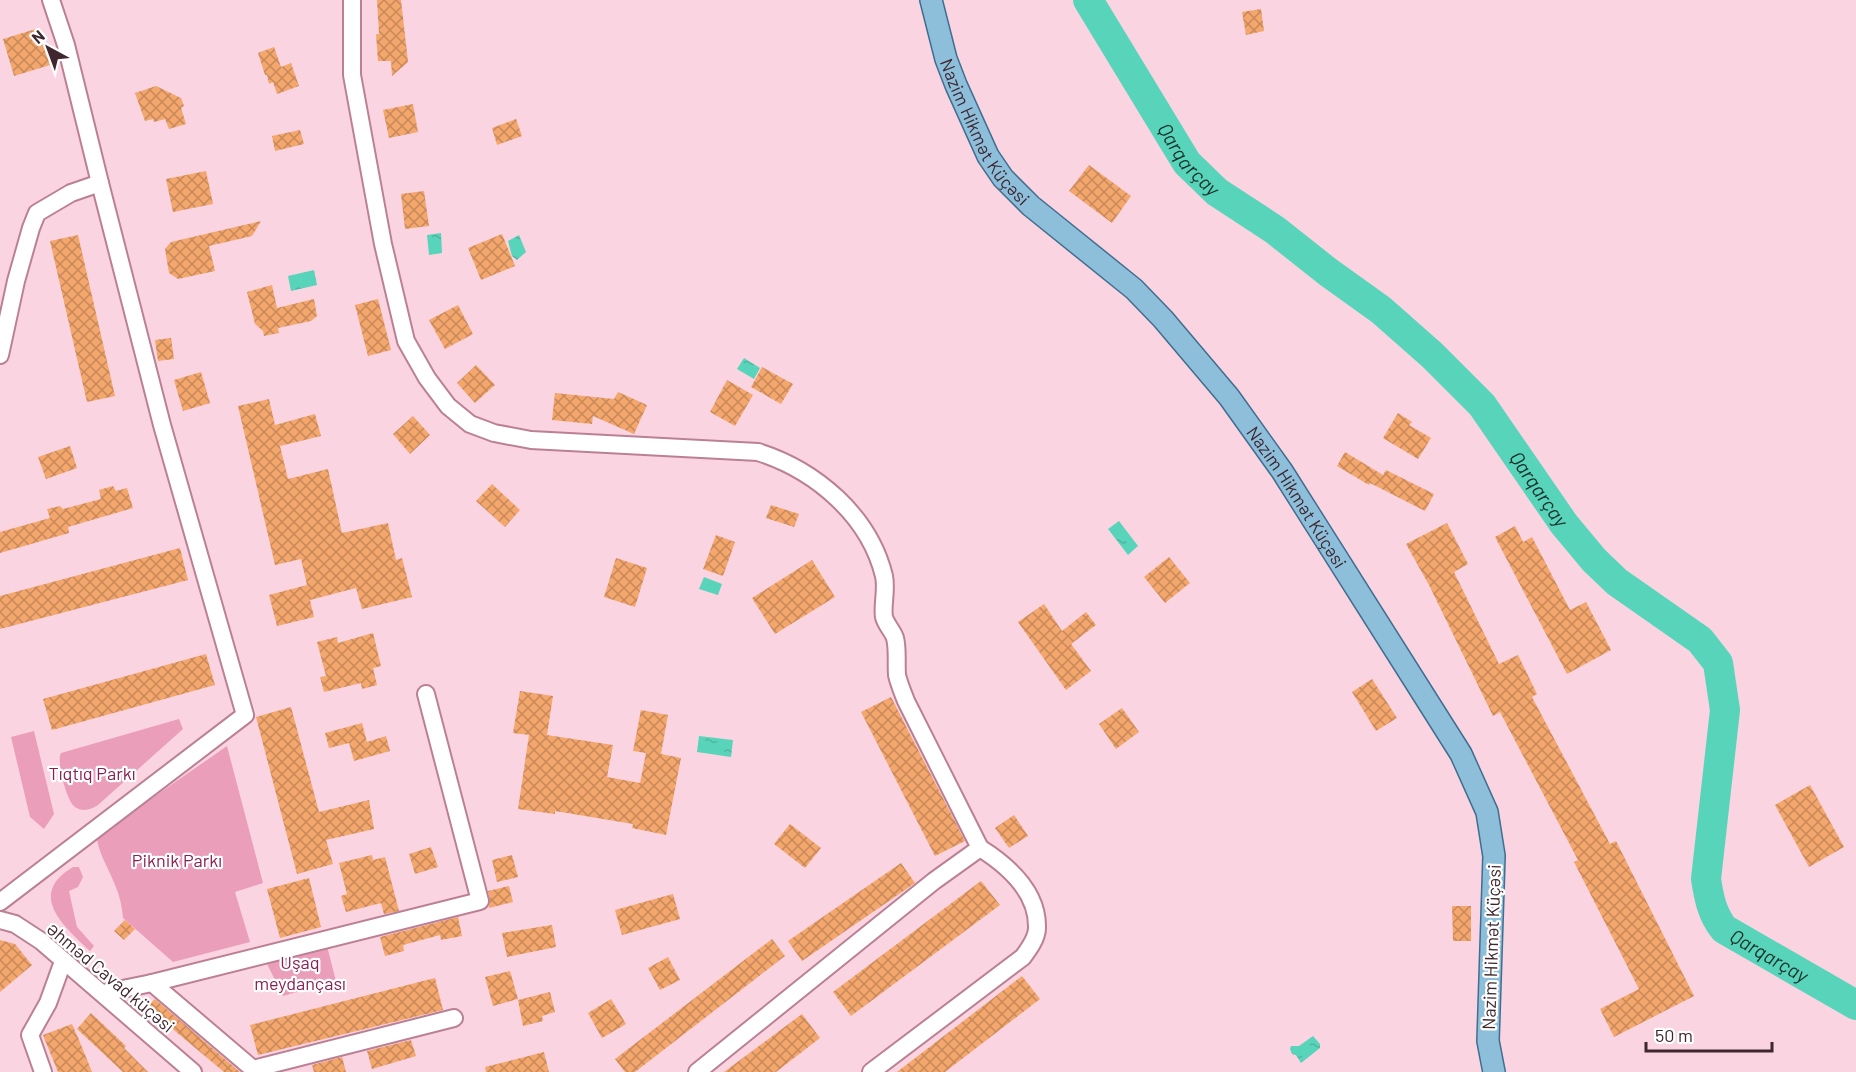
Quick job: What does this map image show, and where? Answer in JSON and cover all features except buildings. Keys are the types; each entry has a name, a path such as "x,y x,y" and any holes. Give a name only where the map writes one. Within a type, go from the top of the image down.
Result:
{"main road":[{"name":"Nazim Hikmət Küçəsi","path":"931,0 943,50 956,86 988,156 1003,178 1031,206 1134,289 1163,319 1229,397 1282,471 1461,754 1486,812 1494,856 1488,1041 1494,1072"}],"street":[{"path":"0,902 245,715 162,425 66,45 51,0"},
{"path":"351,0 352,75 383,244 406,341 427,378 448,406 470,424 494,434 531,440 758,452 778,458 813,477 833,493 866,534 878,557 886,593 884,617 895,638 897,676 906,701 980,848 1010,869 1033,907 1038,929 1031,947 1023,957 871,1072"},
{"path":"0,355 16,281 37,213 71,193 100,183"},
{"path":"103,993 152,983 480,901 426,694"},
{"path":"697,1072 934,881 980,848"},
{"name":"Əhməd Cavad küçəsi","path":"0,920 15,924 41,941 193,1072"},
{"path":"43,1072 30,1035 48,1003 61,967"},
{"path":"152,983 253,1069 454,1018"}],"green space":[{"name":"Tıqtıq Parkı","path":"179,719 183,729 98,805 84,810 72,804 61,772 61,753"},
{"path":"34,731 54,814 44,829 30,817 11,737"},
{"name":"Piknik Parkı","path":"227,746 263,883 235,892 250,942 173,962 123,918 118,893 97,840 109,828"},
{"path":"73,867 79,867 83,877 78,887 69,891 77,927 94,946 90,951 61,921 51,900 52,889 59,878"},
{"name":"Uşaq meydançası","path":"327,946 336,981 283,996 266,962"}],"water":[{"path":"441,233 442,253 429,255 427,235"},
{"path":"519,235 526,252 517,260 512,256 508,241"},
{"path":"314,270 317,285 291,291 288,276"},
{"path":"744,358 760,368 754,379 737,369"},
{"path":"1119,521 1138,546 1128,555 1108,529"},
{"path":"704,577 722,584 718,595 699,589"},
{"path":"699,736 733,740 731,757 697,752"},
{"path":"1313,1036 1320,1044 1320,1048 1301,1063 1296,1055 1292,1054 1291,1046 1299,1046"}],"waterway":[{"name":"Qarqarçay","path":"1088,0 1187,163 1217,192 1275,230 1381,310 1432,355 1482,405 1564,524 1594,560 1617,582 1700,640 1718,663 1725,710 1706,879 1714,912 1724,929 1856,1005"}]}
